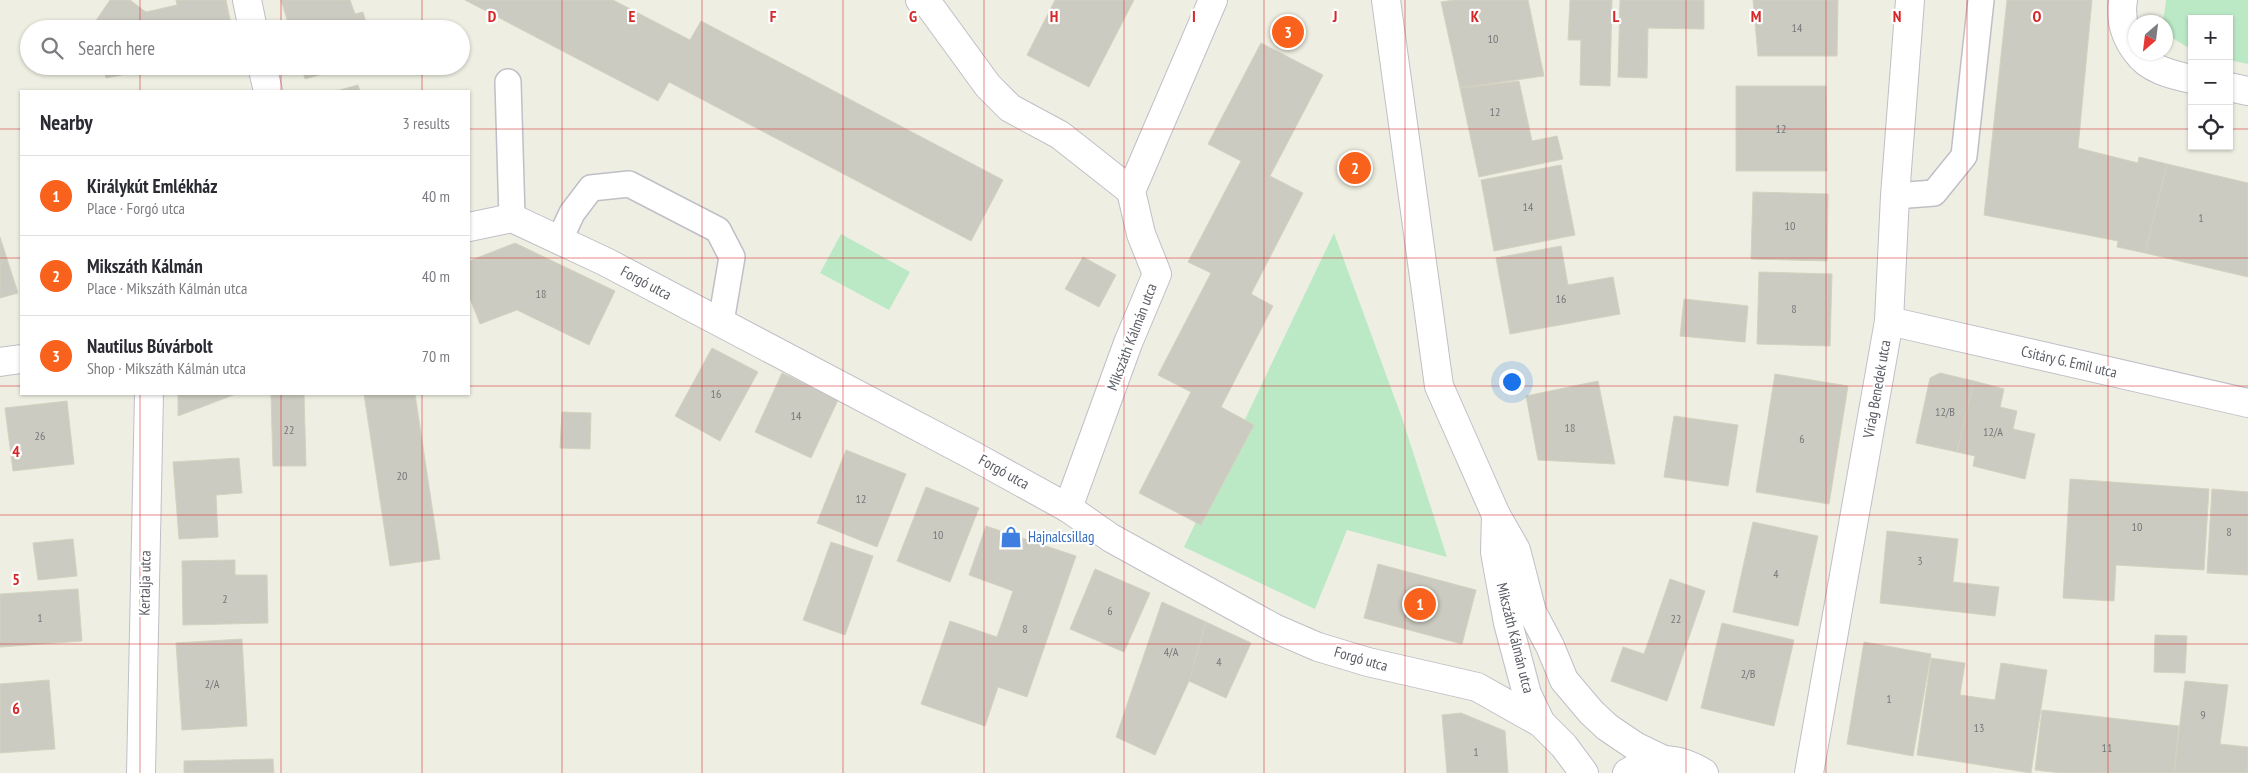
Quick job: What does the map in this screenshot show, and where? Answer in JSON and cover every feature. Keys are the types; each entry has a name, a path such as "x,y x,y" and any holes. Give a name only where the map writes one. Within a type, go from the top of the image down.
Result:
{"street":[{"path":"247,0 251,20"},
{"path":"927,2 988,86 1010,108 1060,135 1131,191 1213,0"},
{"name":"Mikszáth Kálmán utca","path":"1386,0 1439,386 1496,515 1516,550 1532,612 1550,646 1564,680 1591,712 1607,727 1635,746 1662,759"},
{"name":"Virág Benedek utca","path":"1809,773 1889,321 1894,196 1910,0"},
{"path":"2122,0 2121,11 2128,40"},
{"path":"2142,60 2175,75 2188,78"},
{"path":"264,75 268,90"},
{"path":"2233,88 2248,91"},
{"name":"Mikszáth Kálmán utca","path":"1068,508 1157,274 1141,234 1131,191"},
{"path":"470,227 512,218"},
{"name":"Forgó utca","path":"512,218 606,262 1068,508 1111,538 1274,628 1318,647 1368,662 1477,686 1542,723"},
{"name":"Csitáry G. Emil utca","path":"1889,321 2248,403"},
{"path":"0,362 20,359"},
{"name":"Kertalja utca","path":"141,773 149,395"},
{"name":"Mikszáth Kálmán utca","path":"1496,515 1495,552 1508,623 1527,694 1542,723 1564,746 1584,773"},
{"path":"1627,773 1642,764 1662,759 1684,762 1704,773 1711,773"}],"lane":[{"path":"1894,196 1934,193 1964,156 1981,0"},
{"path":"508,82 512,218"},
{"path":"559,241 572,213 591,188 629,184 718,230 732,258 721,322"}],"green space":[{"path":"2166,0 2248,0 2248,64 2233,61 2233,15 2188,15 2188,48 2173,38 2173,15 2164,15"},
{"path":"1334,233 1402,418 1447,557 1347,530 1315,609 1184,547"},
{"path":"841,234 910,272 889,310 820,273"}],"building":[{"path":"110,0 130,0 146,12 177,5 176,0 226,0 230,20 96,20"},
{"path":"281,0 350,0 355,14 363,12 365,20 287,20"},
{"path":"465,0 613,0 690,40 701,21 1003,180 971,241 669,82 658,101"},
{"path":"1055,0 1134,0 1089,87 1027,55"},
{"path":"1454,0 1528,0 1544,76 1460,88 1441,2"},
{"path":"1570,0 1612,0 1610,86 1580,85 1581,40 1568,40"},
{"path":"1620,0 1704,0 1704,29 1648,28 1647,78 1618,77"},
{"path":"1753,0 1838,0 1837,56 1758,56"},
{"path":"2007,0 2092,0 2078,148 2138,163 2139,157 2167,164 2145,253 2117,247 2118,241 1984,215"},
{"path":"1261,43 1323,75 1270,176 1303,193 1251,294 1273,306 1221,407 1254,425 1201,525 1139,493 1191,392 1158,375 1211,273 1188,262 1241,161 1208,144"},
{"path":"105,75 121,75 106,78"},
{"path":"304,75 319,75 305,79"},
{"path":"1519,81 1532,141 1557,136 1563,159 1479,177 1460,88"},
{"path":"358,85 360,90 340,90"},
{"path":"1736,86 1826,86 1827,171 1736,171"},
{"path":"2167,164 2248,183 2248,277 2145,253"},
{"path":"1561,165 1575,235 1494,251 1481,180"},
{"path":"1753,192 1828,194 1827,261 1751,259"},
{"path":"0,237 18,293 0,298"},
{"path":"515,243 615,291 589,345 517,310 480,324 470,299 470,261"},
{"path":"1561,246 1568,285 1613,277 1620,314 1510,334 1496,258"},
{"path":"1083,257 1116,275 1099,307 1065,289"},
{"path":"1759,272 1832,274 1830,346 1757,344"},
{"path":"1684,299 1748,306 1745,342 1680,336"},
{"path":"712,348 758,372 720,441 675,416"},
{"path":"782,373 838,400 811,458 755,432"},
{"path":"1940,373 1974,381 1957,452 1916,443 1930,378"},
{"path":"1775,374 1848,386 1829,504 1756,492"},
{"path":"1598,381 1615,464 1538,460 1526,396"},
{"path":"1974,381 2004,389 2000,407 2017,411 2013,429 2035,434 2025,479 1973,466 1975,456 1957,452"},
{"path":"178,395 233,395 178,416"},
{"path":"271,395 304,395 306,466 273,466"},
{"path":"364,395 415,395 440,559 390,566"},
{"path":"67,401 74,464 13,471 5,408"},
{"path":"562,412 591,413 590,449 560,448"},
{"path":"1674,416 1738,425 1728,486 1664,477"},
{"path":"846,450 906,474 877,547 817,523"},
{"path":"239,458 242,493 216,495 218,537 179,539 173,462"},
{"path":"2070,479 2209,489 2204,570 2116,565 2114,601 2063,598"},
{"path":"926,487 979,508 950,582 897,561"},
{"path":"2212,489 2248,492 2248,575 2207,573"},
{"path":"1753,522 1818,536 1798,626 1733,612"},
{"path":"986,526 1076,556 1027,697 998,687 985,726 921,704 950,621 997,637 1013,591 969,575"},
{"path":"1887,531 1958,539 1953,582 1999,587 1995,616 1880,603"},
{"path":"73,539 77,576 38,580 33,543"},
{"path":"831,542 873,556 845,635 803,620"},
{"path":"235,560 235,575 267,575 268,623 183,625 182,561"},
{"path":"1378,564 1476,590 1462,644 1364,618"},
{"path":"1095,569 1150,593 1124,652 1070,629"},
{"path":"1670,579 1705,591 1667,701 1611,681 1623,647 1644,654"},
{"path":"78,589 82,641 0,647 0,594"},
{"path":"1162,602 1206,622 1189,681 1155,755 1116,737"},
{"path":"1206,622 1251,643 1226,698 1189,681"},
{"path":"1722,623 1794,640 1774,726 1701,708"},
{"path":"2155,635 2187,636 2185,673 2154,672"},
{"path":"242,639 247,726 182,730 176,643"},
{"path":"1864,642 1931,654 1913,756 1847,744"},
{"path":"1931,658 1965,663 1960,695 1995,700 2001,663 2047,670 2031,773 1917,755"},
{"path":"49,680 55,749 0,753 0,684"},
{"path":"2185,681 2228,685 2220,744 2248,747 2248,773 2174,773"},
{"path":"2042,710 2179,726 2174,773 2061,773 2035,770"},
{"path":"1461,713 1505,731 1508,773 1447,773 1442,715"},
{"path":"273,759 274,773 184,773 184,761"}],"place":[{"name":"Nautilus Búvárbolt","path":"1288,32"},
{"name":"Mikszáth Kálmán","path":"1355,168"},
{"name":"Hajnalcsillag","path":"1011,537"},
{"name":"Királykút Emlékház","path":"1420,604"}]}
